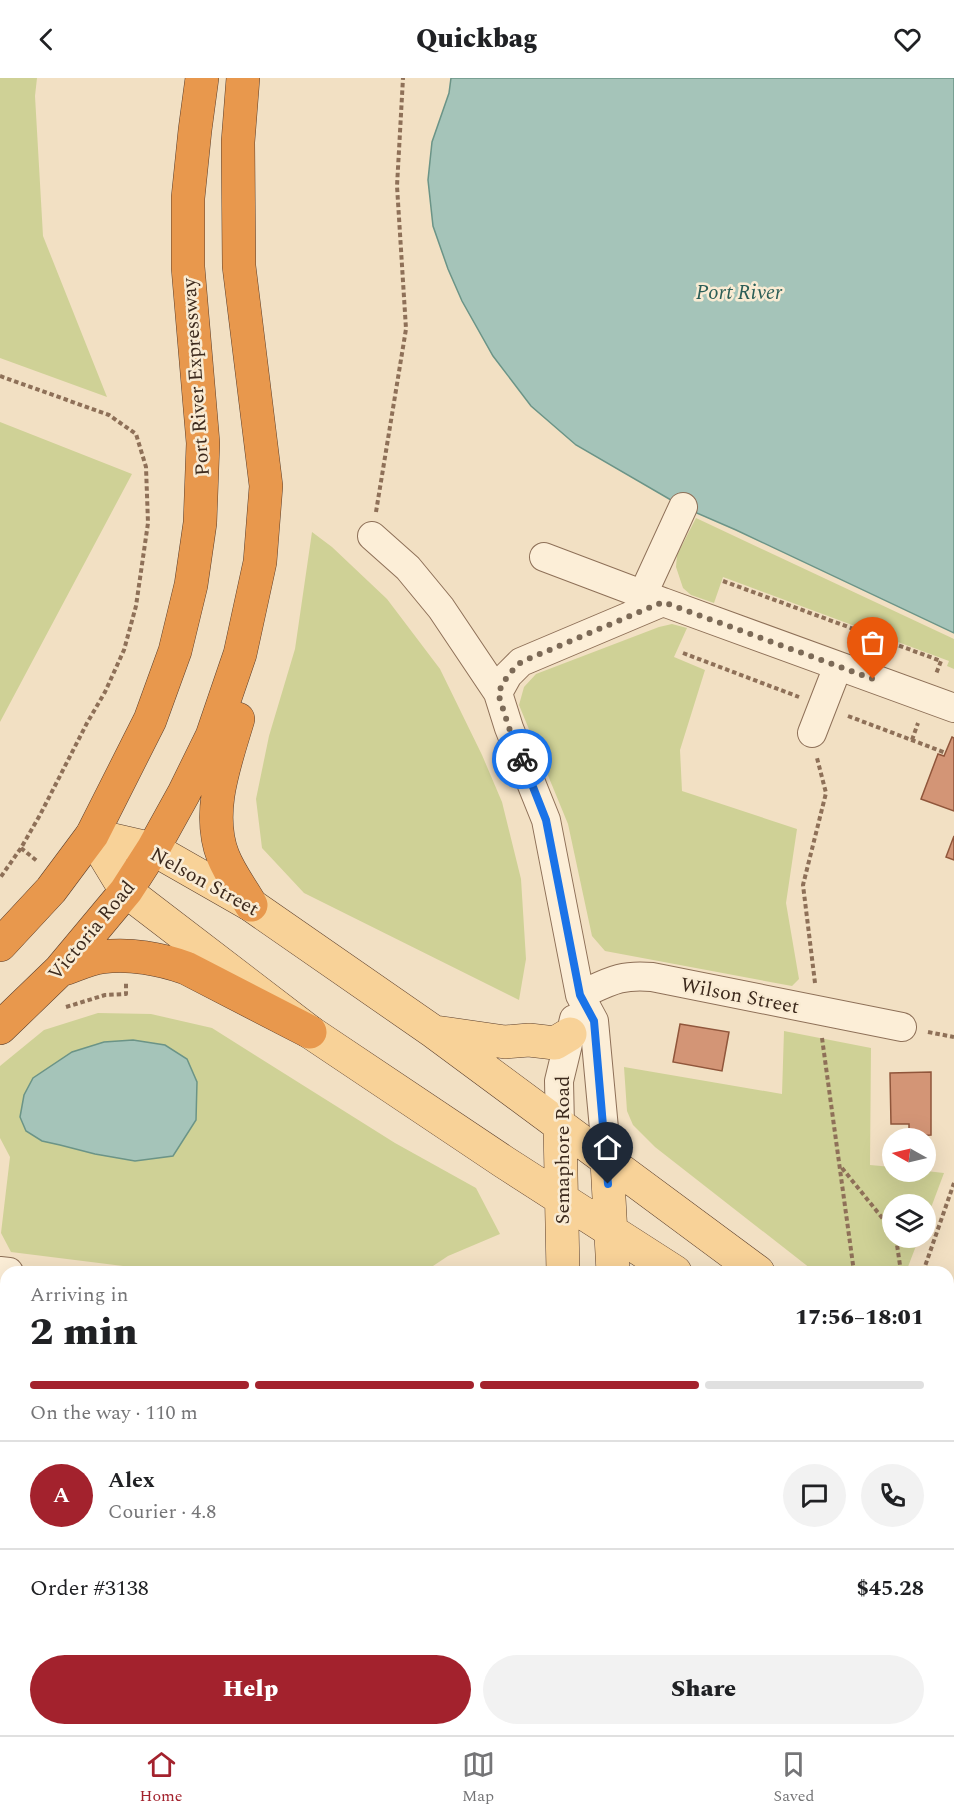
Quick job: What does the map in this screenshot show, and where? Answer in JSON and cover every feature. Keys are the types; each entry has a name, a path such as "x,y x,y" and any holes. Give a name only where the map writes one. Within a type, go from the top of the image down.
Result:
{"highway":[{"name":"Port River Expressway","path":"92,835 150,720 175,651 191,585 200,523 203,443 188,267 188,198 202,78"},
{"path":"243,78 238,142 240,266 266,486 274,528 275,564 255,663 227,754 217,797 217,827 220,847 233,876 252,905"},
{"path":"161,835 212,736 240,654 260,562 266,486"},
{"path":"0,945 51,890 92,835"},
{"name":"Victoria Road","path":"0,1028 60,970 126,891 161,835"},
{"path":"60,970 99,957 111,956 173,963 310,1032"}],"main road":[{"name":"Nelson Street","path":"92,835 161,835 252,905 434,1032 750,1266"},
{"path":"92,835 126,891 310,1032 666,1266"},
{"path":"434,1032 505,1042 529,1040 555,1043 570,1034"},
{"name":"Semaphore Road","path":"560,1126 563,1266"},
{"name":"Semaphore Road","path":"607,1161 613,1266"}],"street":[{"path":"498,693 508,675 521,662 653,598 683,507"},
{"name":"Semaphore Road","path":"372,536 408,568 441,608 498,693 509,728 546,820 580,995 594,1021 607,1161"},
{"path":"544,557 954,708"},
{"path":"812,733 838,666"},
{"name":"Wilson Street","path":"580,995 620,977 652,977 903,1026"},
{"name":"Semaphore Road","path":"560,1126 559,1081 580,995"}],"path":[{"path":"372,536 406,329 397,186 403,78"},
{"path":"0,376 109,415 136,434 146,467 148,523 136,606 124,651 40,815 0,878"},
{"path":"723,581 941,661"},
{"path":"812,733 826,793 803,885 853,1266"},
{"path":"840,1166 882,1218"},
{"path":"925,1266 954,1183"},
{"path":"897,1248 900,1266"}],"green space":[{"path":"0,78 37,78 35,96 43,236 107,397 0,358"},
{"path":"0,422 132,474 0,722"},
{"path":"696,518 954,639 954,669 947,666 949,661 723,577 714,603 691,595 683,588 676,567 677,555"},
{"path":"312,532 332,547 387,599 440,669 482,755 502,802 521,879 526,959 519,1000 304,893 262,848 256,799 269,736 295,649"},
{"path":"672,624 687,628 674,657 705,670 680,750 682,791 797,829 786,903 799,979 792,986 605,951 592,936 568,824 519,705 524,687 536,674"},
{"path":"98,1013 151,1014 212,1028 395,1143 476,1188 500,1234 448,1256 433,1266 123,1266 11,1252 1,1233 10,1157 0,1138 0,1066 44,1030"},
{"path":"784,1031 871,1048 870,1165 882,1166 882,1182 936,1182 936,1172 944,1173 936,1194 882,1194 882,1248 915,1248 908,1266 807,1266 655,1147 633,1125 627,1111 624,1067 782,1094"}],"water":[{"name":"Port River","path":"451,78 954,78 954,633 683,507 576,445 531,406 493,356 462,301 433,226 428,180 432,142 449,93"},
{"path":"133,1040 165,1045 187,1059 197,1082 196,1120 173,1156 135,1161 42,1141 26,1131 20,1117 24,1095 33,1078 72,1052 104,1042"}],"building":[{"path":"952,737 954,738 954,811 921,799 938,754 944,756"},
{"path":"954,836 954,860 946,857"},
{"path":"680,1024 729,1032 722,1071 673,1062"},
{"path":"931,1072 931,1128 909,1128 909,1124 891,1124 890,1073"}],"way so far":[{"path":"522,759 498,693 508,675 521,662 663,602 873,679"}],"route":[{"path":"522,759 546,820 580,995 594,1021 608,1184"}]}
